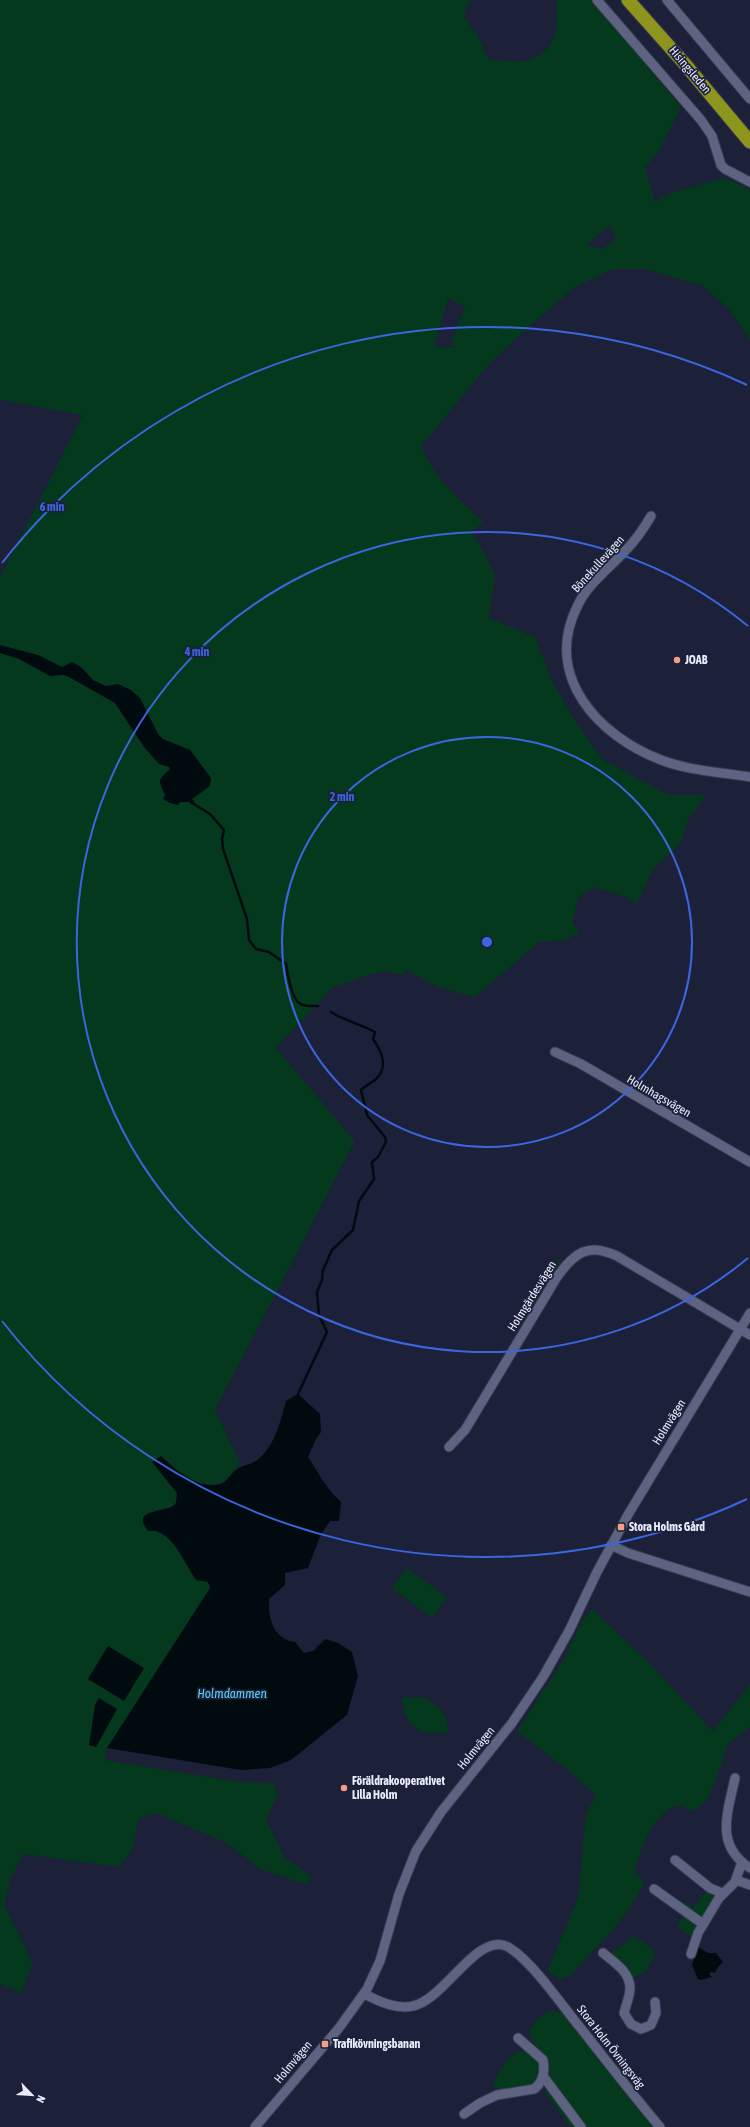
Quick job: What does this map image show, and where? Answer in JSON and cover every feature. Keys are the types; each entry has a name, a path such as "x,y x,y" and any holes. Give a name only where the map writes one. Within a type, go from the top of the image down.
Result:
{"highway":[{"name":"Hisingsleden","path":"628,0 684,63 750,142"}],"street":[{"path":"597,0 701,120 712,136 718,158 725,169 750,182"},
{"path":"667,0 750,99"},
{"name":"Bönekullevägen","path":"651,516 627,550 584,595 572,616 566,648 570,674 575,688 588,709 608,729 641,751 662,760 693,769 750,776"},
{"name":"Holmhagsvägen","path":"555,1052 581,1064 750,1162"},
{"name":"Holmgärdesvägen","path":"449,1447 465,1430 557,1277 571,1260 582,1252 597,1249 617,1256 750,1335"},
{"name":"Holmvägen","path":"255,2127 339,2028 364,1994 380,1961 399,1894 416,1851 441,1812 515,1719 539,1684 569,1631 611,1545 750,1313"},
{"path":"611,1545 628,1553 750,1592"},
{"path":"735,1778 726,1832 729,1847 742,1862 750,1868"},
{"path":"675,1860 710,1888 722,1893"},
{"path":"691,1954 695,1940 703,1924 722,1893 730,1888 736,1880 742,1862"},
{"path":"736,1880 750,1885"},
{"path":"654,1889 703,1924"},
{"name":"Stora Holm Övningsväg","path":"364,1994 392,2005 412,2007 420,2004 434,1994 481,1950 496,1944 512,1949 543,1982 660,2127"},
{"path":"603,1953 622,1970 629,1983 630,1988 624,2013 631,2024 641,2029 651,2025 656,2013 654,2002"},
{"path":"464,2114 480,2103 497,2095 534,2090 538,2086 543,2076 542,2060 518,2038"},
{"path":"543,2076 581,2127"}],"green space":[{"path":"0,0 473,0 468,3 464,16 477,35 488,58 505,61 520,61 533,58 543,53 550,44 555,32 557,18 556,0 589,0 611,23 681,107 660,150 645,168 655,202 671,193 724,178 748,188 750,192 750,340 729,309 703,286 645,269 614,269 575,287 532,324 491,362 422,445 426,456 439,478 484,523 470,532 477,539 495,575 489,618 535,637 552,681 576,722 603,760 670,795 706,795 688,820 681,843 652,871 637,904 626,897 595,887 578,897 572,921 579,933 566,940 539,942 475,997 441,988 405,970 403,975 385,971 365,976 332,988 276,1048 355,1141 215,1410 240,1463 231,1475 222,1482 212,1484 201,1483 191,1479 170,1465 161,1456 167,1482 177,1493 176,1503 169,1508 157,1510 156,1530 167,1537 178,1550 185,1564 208,1582 210,1588 107,1748 105,1760 239,1782 273,1783 278,1795 266,1819 285,1858 311,1876 307,1885 260,1869 231,1846 216,1838 155,1813 138,1819 136,1834 131,1851 119,1867 23,1854 10,1880 4,1905 33,1964 21,1993 0,1984 0,577 83,415 0,400","holes":["609,225 616,237 603,249 587,245","448,298 465,307 451,343 456,348 434,346"]},
{"path":"558,1260 561,1262 518,1330 509,1332 508,1330 510,1330 532,1293 537,1295"},
{"path":"407,1568 447,1597 432,1618 392,1588"},
{"path":"592,1609 648,1662 713,1731 750,1684 750,1727 728,1744 714,1785 706,1801 694,1811 678,1805 661,1816 655,1823 645,1841 635,1870 644,1883 637,1896 620,1921 570,1976 560,1980 548,1970 578,1898 586,1814 596,1795 570,1772 517,1731 566,1656 580,1624"},
{"path":"422,1697 433,1703 441,1711 447,1721 448,1733 424,1732 418,1730 409,1722 402,1704 402,1698"},
{"path":"706,1891 718,1894 702,1918 678,1903 680,1900 693,1908"},
{"path":"684,1915 697,1924 698,1928 694,1935 690,1936 676,1926"},
{"path":"634,1936 654,1950 655,1954 647,1970 632,1979 612,1953 613,1950 618,1949"},
{"path":"553,2011 562,2013 655,2127 584,2127 564,2101 551,2080 547,2061 530,2037 532,2027 537,2020 544,2014"},
{"path":"523,2051 530,2053 539,2063 539,2078 532,2085 499,2090 493,2083 501,2068 513,2055 517,2052"},
{"path":"543,2090 552,2093 577,2127 570,2127"}],"water":[{"path":"0,645 38,655 62,667 72,662 81,667 93,680 106,686 118,684 131,690 140,698 158,734 163,739 190,750 211,778 210,786 192,799 196,804 193,805 189,802 180,802 178,805 163,799 165,795 160,780 170,769 169,767 159,764 144,747 115,703 69,677 63,675 50,676 19,659 0,653"},
{"name":"Holmdammen","path":"298,1394 320,1414 321,1432 316,1439 308,1457 327,1486 341,1502 339,1521 330,1521 321,1534 308,1568 285,1573 285,1585 269,1599 271,1620 273,1626 282,1637 295,1642 304,1653 313,1651 325,1639 338,1643 352,1652 358,1676 347,1715 291,1760 270,1768 241,1770 107,1748 210,1588 208,1582 196,1580 171,1541 164,1535 148,1531 144,1524 143,1520 148,1514 170,1508 176,1503 177,1493 152,1462 161,1456 181,1473 197,1482 206,1485 223,1483 234,1471 256,1461 268,1449 276,1434 286,1401"},
{"path":"108,1646 144,1668 124,1701 88,1679"},
{"path":"99,1698 117,1709 96,1747 89,1745 95,1705"},
{"path":"698,1947 708,1953 716,1953 723,1962 715,1973 711,1972 709,1974 712,1977 701,1980 698,1979 692,1965"}],"waterway":[{"path":"192,803 210,814 224,830 222,839 223,849 247,919 249,940 256,949 269,952 286,964 292,991 296,1001 305,1006 318,1006"},
{"path":"298,1394 327,1332 319,1315 317,1292 322,1280 323,1270 332,1250 353,1230 359,1201 374,1179 372,1162 378,1157 386,1142 385,1137 367,1115 361,1090 373,1082 380,1074 382,1069 383,1064 381,1053 373,1039 375,1032 331,1012"}],"place":[{"name":"JOAB","path":"677,660"},
{"name":"Stora Holms Gård","path":"621,1527"},
{"name":"Föräldrakooperativet Lilla Holm","path":"344,1788"},
{"name":"Trafikövningsbanan","path":"325,2044"}]}
